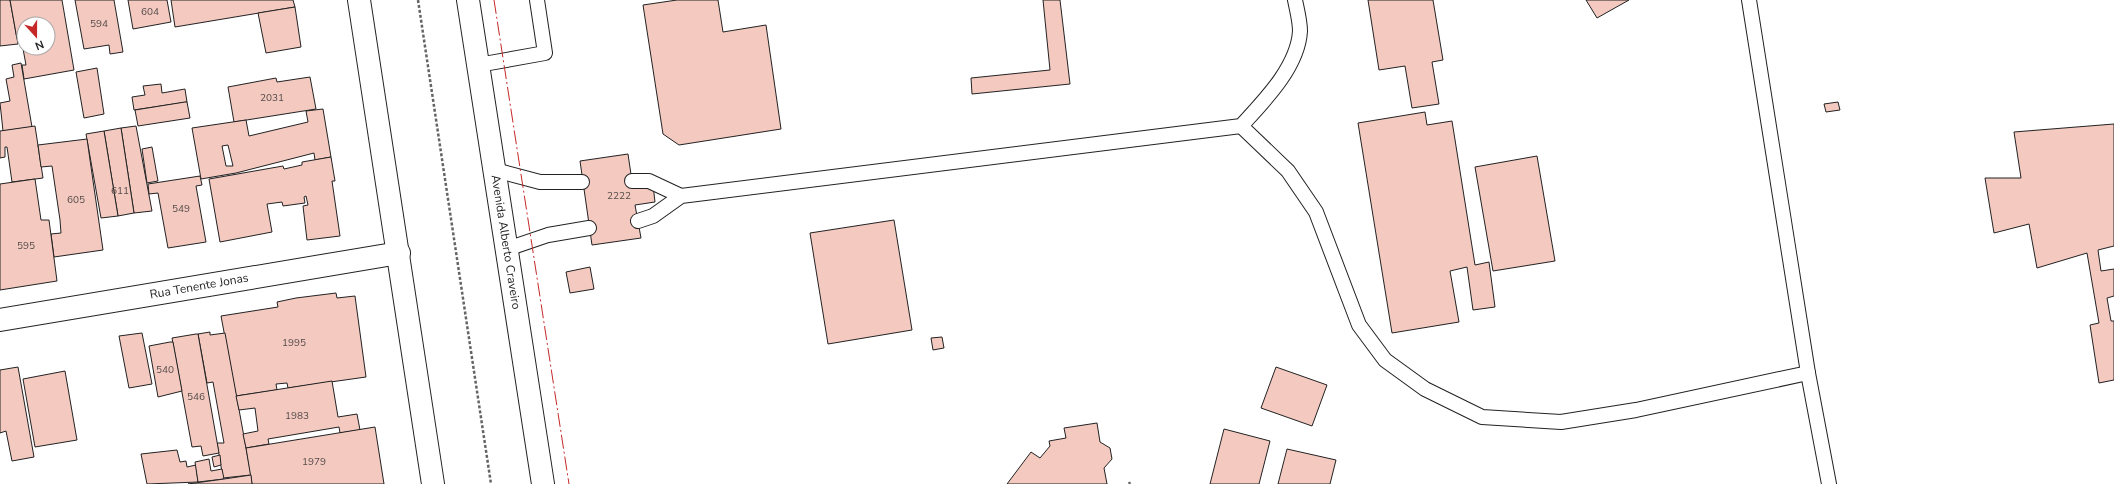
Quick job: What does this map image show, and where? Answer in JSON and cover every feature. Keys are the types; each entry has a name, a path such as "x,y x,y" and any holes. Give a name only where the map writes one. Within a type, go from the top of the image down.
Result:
{"main road":[{"path":"359,0 399,253 433,484"},
{"name":"Avenida Alberto Craveiro","path":"468,0 543,484"},
{"name":"Rua Tenente Jonas","path":"0,320 399,253"}],"lane":[{"path":"478,65 545,52 537,0"},
{"path":"638,221 653,216 681,196 1241,126 1268,98 1292,60 1300,31 1295,0"},
{"path":"1749,0 1808,373 1829,484"},
{"path":"1241,126 1288,171 1316,212 1358,325 1384,360 1425,389 1482,417 1561,422 1636,410 1808,373"},
{"path":"495,170 540,182 582,182"},
{"path":"632,181 650,181 681,196"},
{"path":"507,249 548,235 589,228"}],"path":[{"path":"418,0 491,484"}],"building":[{"path":"0,0 10,0 16,33 16,44 0,46"},
{"path":"10,0 62,0 74,70 24,79 22,65 26,65 24,56 56,56 56,16 16,16 16,33"},
{"path":"75,0 114,0 123,52 110,54 109,45 84,49"},
{"path":"128,0 167,0 171,22 133,29"},
{"path":"171,0 293,0 295,7 175,27"},
{"path":"677,0 718,0 723,32 766,25 781,129 679,145 663,134 643,5"},
{"path":"1043,0 1060,0 1070,84 972,94 971,78 1050,70"},
{"path":"1368,0 1433,0 1443,60 1432,62 1439,104 1412,108 1405,66 1379,70"},
{"path":"1586,0 1629,0 1597,18"},
{"path":"295,7 301,47 266,53 258,13"},
{"path":"21,63 32,127 3,131 0,103 10,101 6,79 14,77 12,65"},
{"path":"97,68 104,114 84,118 76,72"},
{"path":"310,77 316,109 234,122 228,87 276,78 277,82"},
{"path":"161,84 162,93 185,89 187,102 134,110 132,97 145,95 143,86"},
{"path":"187,102 190,118 138,126 135,110"},
{"path":"1838,102 1840,110 1826,112 1824,104"},
{"path":"323,109 331,157 315,160 314,153 236,173 201,179 192,128 246,120 249,136 308,122 306,111","holes":["228,145 233,166 226,166 222,146"]},
{"path":"1425,112 1427,125 1452,121 1475,265 1489,262 1495,307 1473,310 1467,267 1450,271 1459,322 1392,333 1358,123"},
{"path":"2114,124 2114,246 2098,250 2101,271 2114,269 2114,296 2107,298 2111,321 2114,321 2114,380 2099,383 2090,325 2099,323 2087,253 2037,268 2029,224 1994,233 1985,178 2021,178 2014,132"},
{"path":"35,126 43,178 12,182 7,147 5,147 5,157 0,158 0,131"},
{"path":"136,126 152,211 134,213 121,128"},
{"path":"121,128 134,213 118,216 104,131"},
{"path":"104,131 118,216 101,218 86,134"},
{"path":"87,139 103,250 54,257 51,234 61,233 60,220 52,166 41,167 38,145"},
{"path":"152,147 158,181 147,183 142,149"},
{"path":"628,154 633,188 653,185 655,202 635,205 641,238 592,245 580,161"},
{"path":"1537,156 1555,261 1493,271 1475,167"},
{"path":"331,157 335,181 332,181 340,236 307,240 303,206 308,205 306,196 304,197 305,203 283,206 282,202 267,204 272,232 220,242 209,179 283,166 284,169 302,165 302,162"},
{"path":"200,176 202,185 196,186 206,242 168,248 158,193 149,194 148,184"},
{"path":"35,179 41,220 49,220 57,281 0,290 0,184"},
{"path":"894,220 912,330 828,344 810,233"},
{"path":"590,267 594,289 570,293 566,272"},
{"path":"336,293 337,298 355,296 366,377 288,388 287,383 276,384 277,390 236,396 221,316 278,307 277,302 296,298"},
{"path":"210,332 210,335 225,333 251,475 223,478 217,443 224,443 213,382 207,383 198,334"},
{"path":"142,333 152,384 129,388 119,336"},
{"path":"198,334 219,453 203,456 201,446 192,447 172,338"},
{"path":"942,337 944,348 933,350 931,338"},
{"path":"173,342 182,391 158,397 149,346"},
{"path":"18,367 34,457 12,461 6,431 0,433 0,370"},
{"path":"1276,367 1327,385 1312,426 1261,408"},
{"path":"65,371 77,440 35,447 23,379"},
{"path":"332,381 338,417 357,414 360,430 340,433 339,427 268,439 269,444 246,448 243,434 258,431 255,408 239,410 236,396"},
{"path":"1097,423 1100,442 1110,448 1112,459 1104,468 1107,484 1007,484 1031,452 1040,458 1050,446 1049,441 1066,438 1064,428"},
{"path":"375,427 384,484 252,484 246,448"},
{"path":"1224,429 1270,441 1259,484 1210,484"},
{"path":"1287,449 1336,460 1330,484 1278,484"},
{"path":"177,450 180,462 186,461 187,467 196,465 198,482 147,484 141,454"},
{"path":"220,455 221,465 214,467 212,457"},
{"path":"209,459 211,471 222,469 224,479 198,482 195,462"},
{"path":"251,475 252,484 188,484 224,479"}],"power":[{"path":"494,0 569,484"}]}
